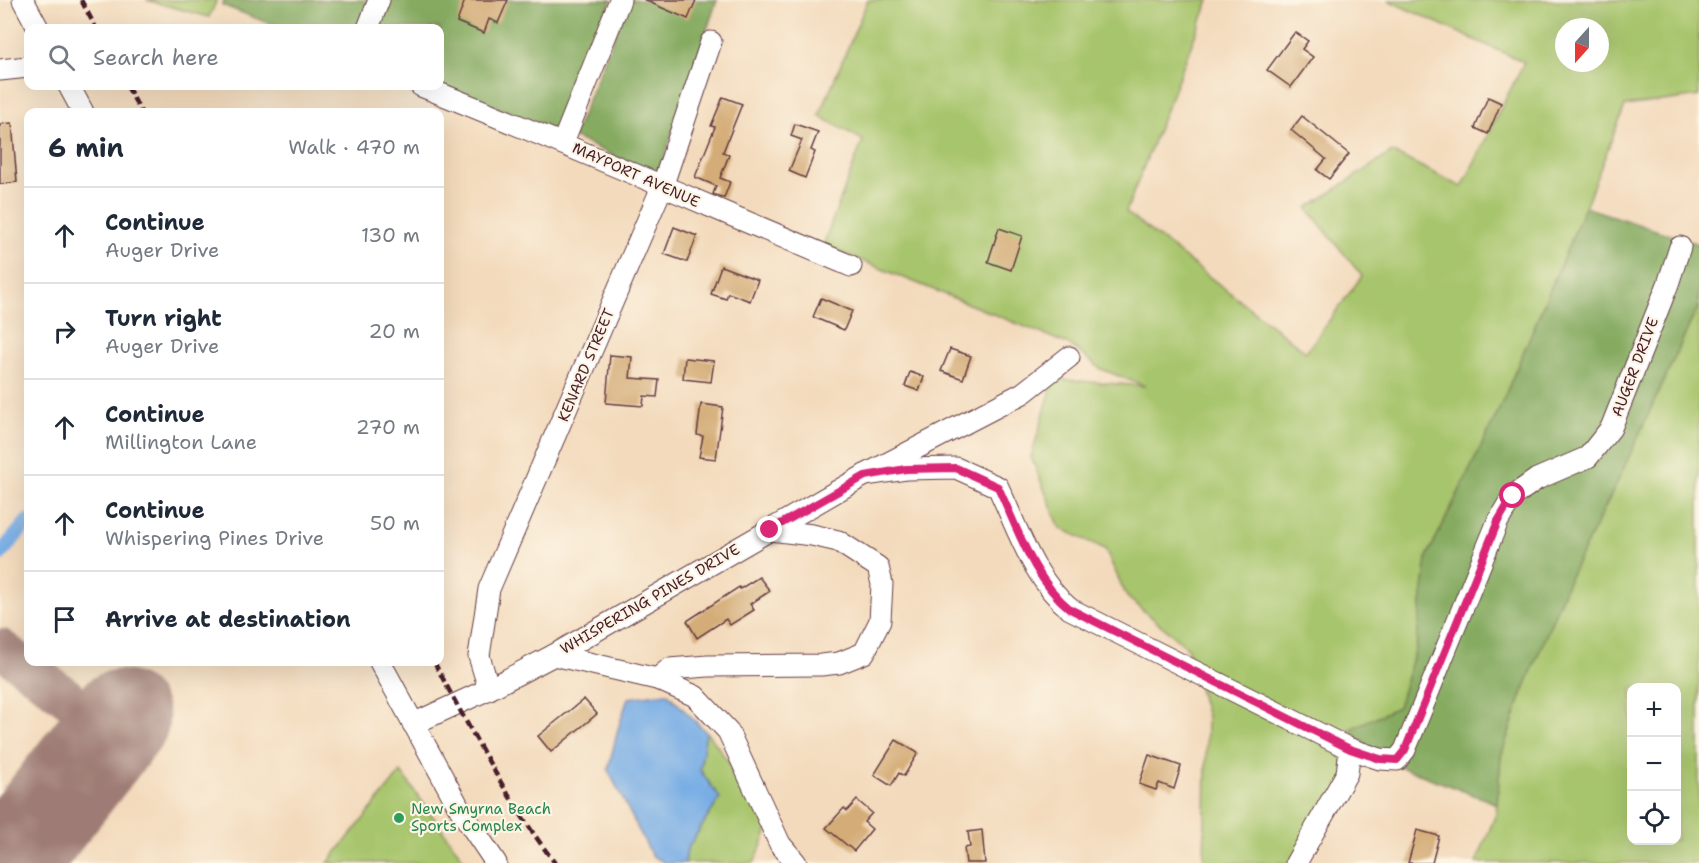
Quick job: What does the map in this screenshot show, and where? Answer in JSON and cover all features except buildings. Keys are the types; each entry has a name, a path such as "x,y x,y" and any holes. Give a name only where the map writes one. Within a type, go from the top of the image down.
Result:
{"street":[{"path":"23,0 36,24"},
{"path":"370,24 379,0"},
{"path":"563,142 620,0"},
{"name":"KENARD STREET","path":"489,689 479,656 489,589 662,187 711,42"},
{"path":"0,70 24,67"},
{"path":"71,90 81,108"},
{"name":"MAYPORT AVENUE","path":"431,90 563,142 662,187 851,266"},
{"name":"AUGER DRIVE","path":"1350,749 1380,759 1397,760 1405,750 1498,521 1513,496 1537,479 1588,457 1611,428 1668,284 1680,247"},
{"name":"WHISPERING PINES DRIVE","path":"413,724 489,689 554,655 865,476 1023,393 1069,357"},
{"path":"865,476 906,469 956,468 998,487 1037,572 1055,597 1070,609 1350,749 1347,773 1296,863"},
{"path":"657,678 669,669 708,666 821,665 839,663 864,653 880,621 882,584 878,567 838,542 770,530"},
{"path":"554,655 657,678 695,696 728,731 780,844 796,863"},
{"path":"382,666 461,811 496,863"}],"green space":[{"path":"146,0 217,0 209,17"},
{"path":"224,0 371,0 362,24 271,24 222,5"},
{"path":"387,0 612,0 559,132 444,86 444,24 378,24"},
{"path":"629,0 717,0 658,176 573,137"},
{"path":"868,0 1209,0 1126,212 1306,352 1362,276 1307,208 1392,152 1462,187 1524,62 1387,0 1699,0 1699,96 1625,106 1498,412 1427,557 1416,648 1398,707 1351,729 1366,745 1367,754 1307,840 1301,863 1204,863 1207,717 1187,647 1127,597 1105,549 1060,528 1031,457 1054,379 1145,386 1101,369 1070,345 823,245 863,140 819,116"},
{"path":"1585,207 1699,244 1699,304 1615,487 1569,579 1522,694 1501,756 1497,804 1367,754 1366,745 1350,729 1398,707 1416,648 1427,557 1498,412"},
{"path":"1699,304 1699,863 1476,863 1496,814 1501,756 1522,694 1569,579 1615,487"},
{"path":"706,732 771,823 754,863 685,863 687,849 720,798 700,770"},
{"name":"New Smyrna Beach Sports Complex","path":"401,772 466,863 328,863"}],"water":[{"path":"667,693 706,732 700,770 720,798 687,849 685,863 665,863 652,856 608,770 628,698"}],"waterway":[{"path":"0,554 24,526"}],"taxiway":[{"path":"0,648 24,666"},
{"path":"24,666 111,730"}],"runway":[{"path":"8,863 120,719"}],"railway":[{"path":"81,0 94,24"},
{"path":"129,90 139,108"},
{"path":"436,666 506,791 555,863"}],"place":[{"name":"New Smyrna Beach Sports Complex","path":"399,818"}],"route":[{"path":"770,530 865,476 906,469 956,468 998,487 1037,572 1055,597 1070,609 1350,749 1380,759 1397,760 1405,750 1498,521 1513,496"}]}
